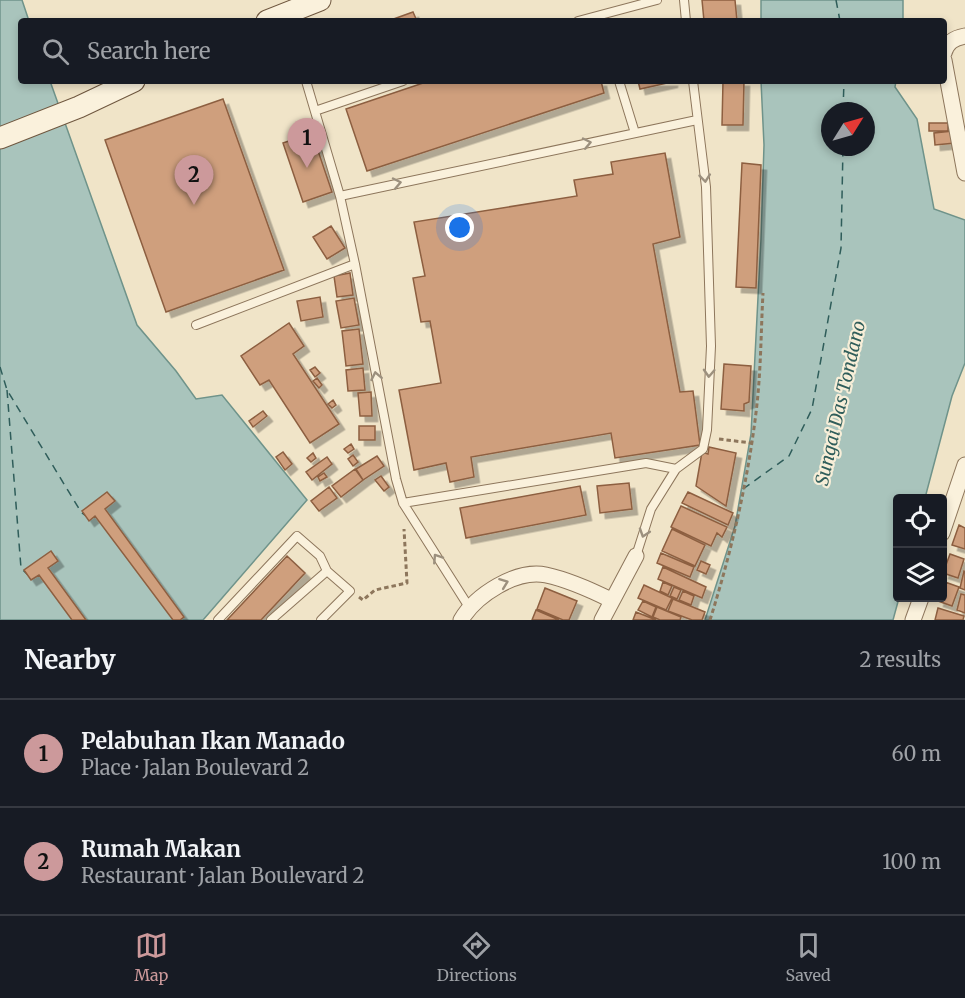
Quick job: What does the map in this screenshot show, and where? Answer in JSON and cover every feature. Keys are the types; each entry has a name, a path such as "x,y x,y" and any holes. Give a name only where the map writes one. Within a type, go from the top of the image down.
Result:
{"main road":[{"path":"275,18 320,0"},
{"path":"0,138 79,107 128,84"}],"street":[{"path":"947,46 952,40 965,36"},
{"path":"947,76 965,173"},
{"path":"947,518 965,465"},
{"path":"602,620 636,556"},
{"path":"465,614 494,587 519,577 544,574 611,600"},
{"path":"913,620 919,602"}],"lane":[{"path":"599,18 657,0"},
{"path":"684,0 686,18"},
{"path":"307,84 340,196 396,479 403,503 465,614"},
{"path":"315,111 394,84"},
{"path":"620,84 635,133"},
{"path":"636,556 651,509 676,469 703,449 705,437 711,346 706,187 693,84"},
{"path":"340,196 697,120"},
{"path":"196,325 355,264"},
{"path":"403,503 646,463 676,469"},
{"path":"218,620 297,536 320,556 327,571 350,591 321,620"},
{"path":"271,620 327,571"}],"path":[{"path":"710,620 731,543 752,443 759,384 763,293"},
{"path":"705,437 752,443"},
{"path":"350,591 363,600 375,590 407,583 403,503"}],"water":[{"path":"0,0 22,0 28,18 18,18 18,84 51,84 137,325 176,371 196,399 222,395 307,500 203,620 0,620"},
{"path":"761,0 903,0 903,18 761,18"},
{"name":"Sungai Das Tondano","path":"761,84 896,84 895,87 917,119 934,209 965,220 965,363 952,396 926,494 893,494 893,602 898,602 893,620 705,620 735,526 751,434 764,145"}],"building":[{"path":"702,0 735,0 737,18 704,18"},
{"path":"413,12 416,18 396,18"},
{"path":"420,84 602,84 604,93 367,171 346,109"},
{"path":"639,84 663,84 640,89"},
{"path":"723,84 744,84 743,125 722,125"},
{"path":"223,99 284,270 166,312 105,140"},
{"path":"929,123 948,123 948,131 929,131"},
{"path":"953,131 955,143 935,145 934,133"},
{"path":"312,133 332,192 303,202 283,143"},
{"path":"665,153 680,237 653,244 680,392 693,391 700,445 615,458 611,433 471,457 474,477 450,482 446,463 414,470 399,390 441,383 430,321 421,322 413,278 425,276 414,222 577,196 574,180 613,174 611,162"},
{"path":"742,163 761,165 756,288 736,287"},
{"path":"331,226 345,248 327,259 313,237"},
{"path":"350,273 353,295 337,297 334,276"},
{"path":"320,297 323,317 301,321 297,301"},
{"path":"354,298 359,325 341,328 336,301"},
{"path":"289,323 304,346 293,354 339,424 310,443 269,380 260,385 241,356"},
{"path":"359,329 363,364 346,366 342,331"},
{"path":"724,364 751,366 749,402 744,404 744,411 721,409"},
{"path":"315,367 320,373 315,377 310,370"},
{"path":"363,368 365,390 348,391 346,370"},
{"path":"317,378 322,385 319,388 313,381"},
{"path":"371,392 372,416 360,416 358,393"},
{"path":"333,400 336,405 332,408 328,404"},
{"path":"263,411 267,416 253,427 249,421"},
{"path":"359,426 375,426 375,440 359,440"},
{"path":"351,444 354,449 348,453 344,449"},
{"path":"709,447 736,453 726,506 696,486 702,452 708,454"},
{"path":"283,452 292,464 285,470 276,457"},
{"path":"313,453 316,458 311,462 307,458"},
{"path":"353,455 358,462 353,466 348,459"},
{"path":"377,456 384,466 363,480 356,469"},
{"path":"327,457 332,464 312,480 306,472"},
{"path":"355,469 363,480 341,497 332,486"},
{"path":"324,473 327,477 320,481 318,477"},
{"path":"381,476 389,487 384,491 375,480"},
{"path":"629,483 632,509 600,513 597,486"},
{"path":"580,486 586,515 466,538 460,508"},
{"path":"329,487 337,498 319,511 311,501"},
{"path":"107,492 115,501 105,509 184,617 180,620 173,620 95,516 89,521 82,511"},
{"path":"688,492 733,513 728,525 682,503"},
{"path":"681,506 727,527 722,537 717,533 711,546 671,527"},
{"path":"959,525 965,528 965,549 952,545"},
{"path":"672,529 705,545 695,566 662,551"},
{"path":"51,551 58,561 48,568 86,620 72,620 39,575 31,580 24,570"},
{"path":"661,553 694,567 690,577 657,563"},
{"path":"950,554 964,559 958,578 947,574"},
{"path":"287,556 305,573 261,620 227,620"},
{"path":"701,561 710,565 706,574 697,570"},
{"path":"663,567 706,587 702,598 658,579"},
{"path":"965,572 965,590 960,588"},
{"path":"663,582 672,586 668,595 660,591"},
{"path":"947,583 959,587 952,606 941,602 947,602"},
{"path":"644,585 672,598 666,610 638,598"},
{"path":"674,587 681,590 677,599 670,596"},
{"path":"545,588 577,601 569,620 563,620 537,609"},
{"path":"683,591 694,596 691,605 679,600"},
{"path":"961,594 965,595 965,613 957,610"},
{"path":"673,599 705,612 702,620 692,620 668,611"},
{"path":"643,601 656,607 652,617 638,610"},
{"path":"657,607 681,617 680,620 660,620 653,617"},
{"path":"938,608 964,616 963,620 935,620"},
{"path":"536,610 559,620 532,620"},
{"path":"636,612 656,620 633,620"}],"ferry route":[{"path":"836,0 839,18"},
{"path":"843,102 844,84"},
{"path":"743,489 789,456 812,409 841,248 843,156"},
{"path":"0,367 7,390 81,512 86,516"},
{"path":"7,390 21,568 28,575"}],"place":[{"name":"Pelabuhan Ikan Manado","path":"307,168"},
{"name":"Rumah Makan","path":"194,205"}]}
